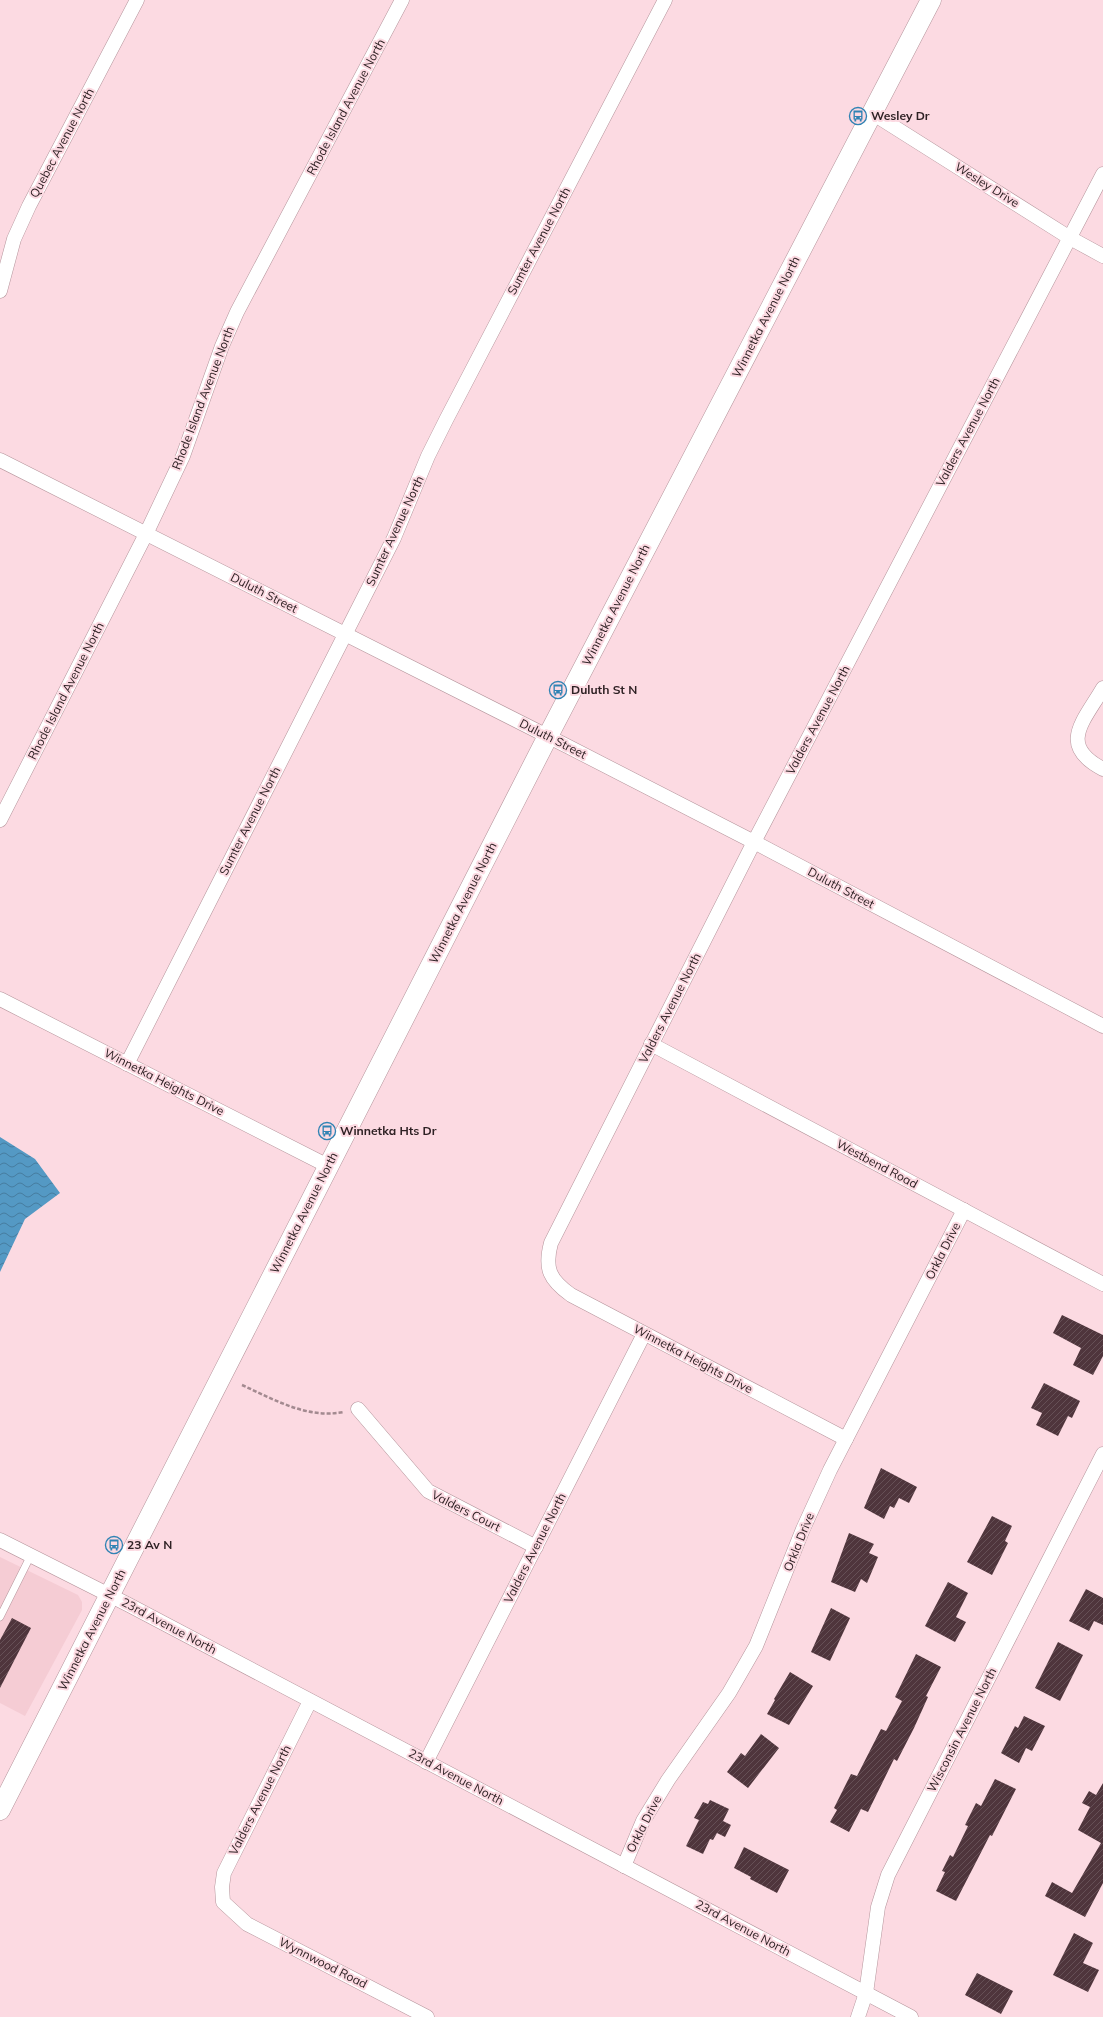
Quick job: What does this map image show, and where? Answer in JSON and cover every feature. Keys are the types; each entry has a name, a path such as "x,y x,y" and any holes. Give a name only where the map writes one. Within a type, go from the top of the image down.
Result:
{"main road":[{"name":"Winnetka Avenue North","path":"0,1810 548,736 931,0"}],"street":[{"name":"Quebec Avenue North","path":"0,292 14,239 29,206 137,0"},
{"name":"Rhode Island Avenue North","path":"0,820 146,534 183,456 222,346 237,312 402,0"},
{"name":"Sumter Avenue North","path":"127,1064 394,538 428,456 446,420 665,0"},
{"name":"Wesley Drive","path":"872,113 1070,238 1103,256"},
{"name":"Valders Avenue North","path":"548,1270 547,1258 551,1243 651,1044 754,842 1103,174"},
{"name":"Duluth Street","path":"0,460 548,736 754,842 1103,1026"},
{"path":"1103,688 1078,731 1077,740 1079,751 1087,761 1103,769"},
{"name":"Winnetka Heights Drive","path":"0,999 328,1166"},
{"name":"Westbend Road","path":"651,1044 1103,1284"},
{"name":"Orkla Drive","path":"624,1866 643,1821 668,1780 729,1693 752,1652 778,1594 803,1529 846,1439 964,1210"},
{"name":"Winnetka Heights Drive","path":"548,1270 557,1285 571,1295 846,1439"},
{"name":"Valders Avenue North","path":"426,1762 644,1334"},
{"name":"Valders Court","path":"358,1410 428,1491 536,1547"},
{"name":"Wisconsin Avenue North","path":"858,2017 866,1993 878,1906 888,1875 1103,1454"},
{"name":"23rd Avenue North","path":"0,1540 110,1595 911,2017"},
{"name":"Valders Avenue North","path":"223,1902 222,1887 224,1873 310,1701"},
{"name":"Wynnwood Road","path":"223,1902 247,1924 421,2016"}],"lane":[{"path":"0,1617 30,1555"}],"path":[{"path":"242,1385 294,1409 330,1415 358,1410"}],"shaded area":[{"path":"0,1557 78,1595 82,1602 82,1610 25,1716 0,1703"}],"water":[{"path":"0,1137 35,1159 60,1193 25,1219 0,1272"}],"building":[{"path":"1062,1315 1103,1335 1103,1356 1093,1375 1073,1365 1081,1348 1053,1333"},
{"path":"1044,1383 1080,1401 1072,1418 1068,1416 1058,1436 1036,1425 1042,1413 1031,1408"},
{"path":"881,1468 917,1487 909,1503 899,1498 894,1508 890,1506 884,1519 864,1508"},
{"path":"992,1516 1012,1526 1005,1541 1008,1543 992,1575 967,1562"},
{"path":"849,1533 874,1544 869,1553 878,1557 867,1583 861,1579 855,1592 831,1582"},
{"path":"948,1582 968,1593 956,1617 966,1622 955,1642 925,1626"},
{"path":"1086,1589 1103,1598 1103,1625 1094,1621 1089,1631 1069,1621"},
{"path":"831,1608 850,1618 830,1661 811,1652"},
{"path":"12,1618 31,1628 0,1688 0,1640"},
{"path":"1058,1642 1083,1655 1060,1701 1035,1688"},
{"path":"916,1654 941,1667 926,1696 928,1697 914,1728 897,1761 894,1759 868,1812 861,1809 849,1832 830,1822 837,1810 834,1808 851,1774 857,1776 881,1729 886,1731 902,1701 895,1697"},
{"path":"790,1672 813,1686 789,1725 767,1714"},
{"path":"1024,1716 1045,1726 1032,1751 1026,1748 1019,1763 1001,1753 1015,1726 1018,1728"},
{"path":"761,1734 779,1748 748,1788 727,1772 741,1753 745,1756"},
{"path":"995,1779 1016,1789 956,1901 936,1891 945,1872 942,1871 950,1855 953,1857 968,1826 965,1825 976,1803 981,1806"},
{"path":"1103,1783 1103,1883 1085,1917 1045,1896 1052,1882 1072,1893 1101,1843 1078,1830 1090,1807 1082,1803 1089,1791 1096,1795"},
{"path":"710,1800 729,1809 723,1821 731,1825 725,1837 717,1833 713,1840 710,1839 703,1854 686,1846 699,1820 694,1818 703,1802 708,1804"},
{"path":"744,1847 789,1870 777,1893 750,1879 751,1877 734,1868"},
{"path":"1074,1933 1093,1943 1083,1963 1099,1970 1088,1992 1053,1975"},
{"path":"977,1973 1013,1991 1001,2014 965,1995"}],"place":[{"name":"Wesley Dr","path":"858,116"},
{"name":"Duluth St N","path":"558,690"},
{"name":"Winnetka Hts Dr","path":"327,1131"},
{"name":"23 Av N","path":"114,1545"}]}
